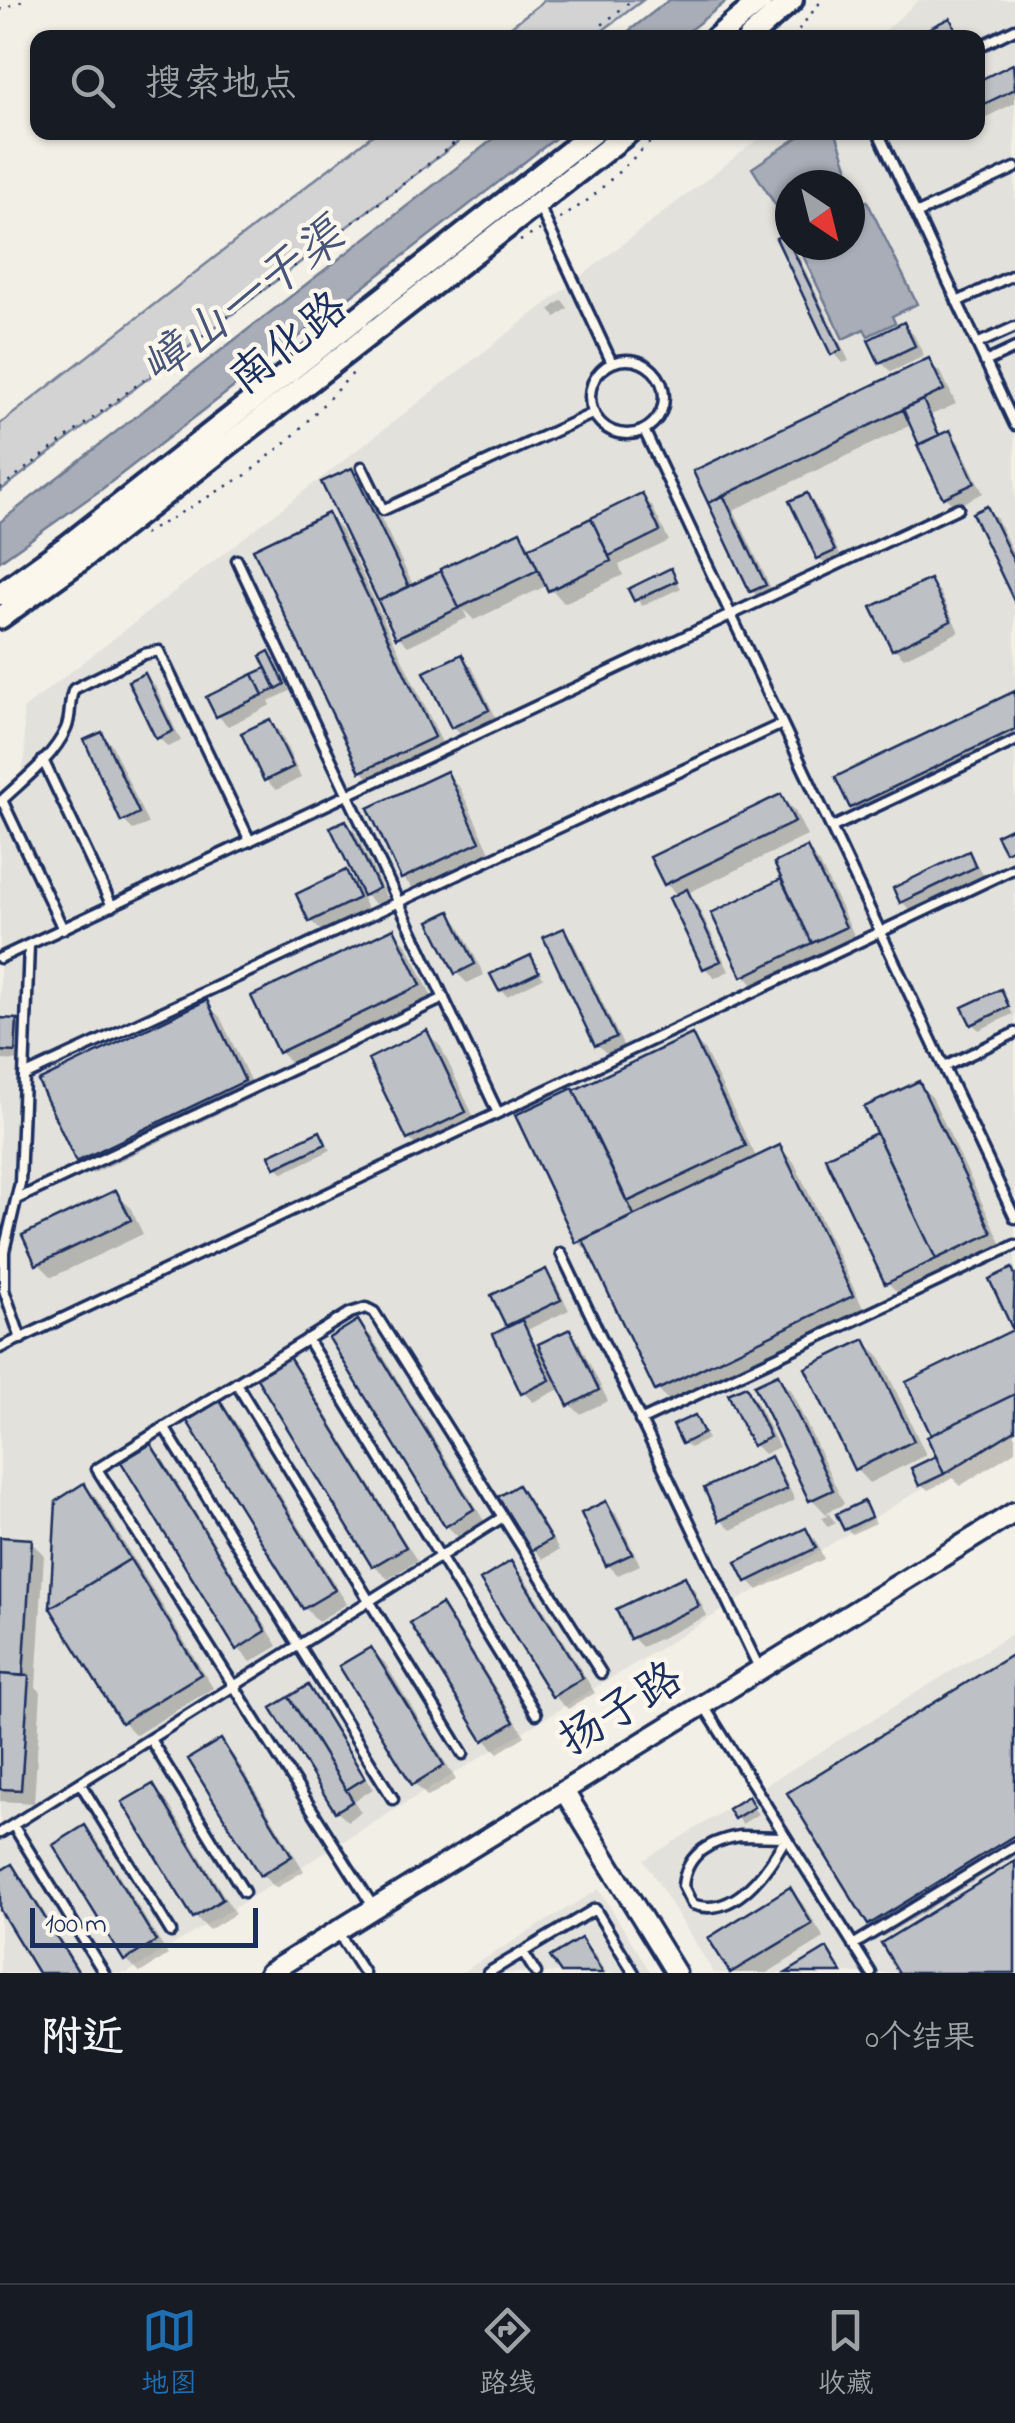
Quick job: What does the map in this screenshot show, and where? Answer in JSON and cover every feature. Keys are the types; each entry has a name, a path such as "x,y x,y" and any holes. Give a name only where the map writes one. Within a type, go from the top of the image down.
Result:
{"main road":[{"path":"726,30 762,0"},
{"path":"758,30 792,0"},
{"name":"南化路","path":"0,618 78,562 533,193 586,140"},
{"name":"南化路","path":"0,594 533,193 616,140"}],"street":[{"name":"扬子路","path":"269,1973 1015,1512"},
{"path":"564,1791 676,1973"}],"lane":[{"path":"985,44 1015,29"},
{"path":"882,140 1015,425"},
{"path":"916,214 1015,168"},
{"path":"533,193 612,363"},
{"path":"957,302 1015,274"},
{"path":"977,344 1015,327"},
{"path":"986,362 1015,348"},
{"path":"637,361 658,375 663,387 662,412 644,430 621,434 610,430 594,413 590,390 602,370 612,363 637,361"},
{"path":"362,467 383,510 594,413"},
{"path":"644,430 1015,1218"},
{"path":"0,958 958,508"},
{"path":"236,560 498,1113"},
{"path":"62,929 1,801 43,760 69,722 74,689 144,654 159,651 250,841"},
{"path":"24,1076 782,724"},
{"path":"831,828 1015,740"},
{"path":"43,760 112,906"},
{"path":"0,1348 1015,868"},
{"path":"21,1338 4,1290 2,1262 17,1199 29,945"},
{"path":"17,1199 444,998"},
{"path":"944,1066 1015,1033"},
{"path":"640,1422 1015,1245"},
{"path":"562,1253 760,1670"},
{"path":"374,1908 98,1469 358,1309 374,1312 600,1673"},
{"path":"307,1339 536,1714"},
{"path":"236,1383 462,1754"},
{"path":"164,1427 393,1799"},
{"path":"0,1833 503,1518"},
{"path":"704,1705 871,1973"},
{"path":"150,1739 244,1892"},
{"path":"80,1783 171,1932"},
{"path":"13,1825 104,1973"},
{"path":"740,1836 786,1836 766,1869 728,1902 703,1908 686,1897 682,1886 688,1863 713,1842 740,1836"},
{"path":"853,1945 1015,1846"},
{"path":"488,1973 595,1909 634,1973"},
{"path":"337,1931 364,1973"},
{"path":"523,1952 536,1973"}],"path":[{"path":"0,10 24,0"},
{"path":"596,30 632,0"},
{"path":"798,30 822,0"},
{"path":"0,488 458,140"},
{"path":"511,246 591,198 653,140"},
{"path":"135,540 246,475 290,438 359,366"}],"shaded area":[{"path":"545,0 643,0 603,30 506,30"},
{"path":"669,0 728,0 690,30 630,30"},
{"path":"919,0 1015,0 1015,1432 127,1973 0,1973 0,792 21,772 25,758 23,709 757,140 985,140 985,30 886,30"},
{"path":"366,140 461,140 0,491 0,424"},
{"path":"492,140 553,140 102,489 0,561 0,522"},
{"path":"794,140 838,140 848,170 775,170 775,204 752,168"},
{"path":"865,202 917,304 892,316 895,323 868,336 864,329 843,339 805,260 865,260"},
{"path":"1015,1632 1015,1973 714,1973 644,1860"},
{"path":"599,1889 651,1973 461,1973"}],"building":[{"path":"950,18 956,30 925,30"},
{"path":"1013,64 1015,89 985,104 985,78"},
{"path":"786,260 798,260 841,350 831,355"},
{"path":"904,322 915,346 879,363 868,340"},
{"path":"929,358 944,390 708,503 693,471"},
{"path":"923,400 939,435 919,445 903,409"},
{"path":"950,430 975,483 943,498 917,445"},
{"path":"352,468 409,587 378,601 321,482"},
{"path":"642,493 660,531 609,556 591,518"},
{"path":"807,493 835,551 817,559 789,501"},
{"path":"723,495 766,585 750,592 708,503"},
{"path":"987,506 1015,564 1015,603 972,513"},
{"path":"328,513 435,737 360,772 253,549"},
{"path":"591,518 611,561 548,591 528,548"},
{"path":"520,531 538,570 459,608 440,569"},
{"path":"671,568 677,581 634,601 628,589"},
{"path":"441,571 459,608 396,638 378,601"},
{"path":"930,579 951,621 892,650 871,607"},
{"path":"269,651 285,684 276,689 260,656"},
{"path":"462,654 489,710 451,728 424,672"},
{"path":"266,668 276,689 263,695 253,674"},
{"path":"145,673 173,731 156,739 128,681"},
{"path":"253,674 263,695 216,717 206,697"},
{"path":"1015,691 1015,729 850,808 835,777"},
{"path":"270,719 293,767 264,781 241,733"},
{"path":"102,732 139,813 121,822 84,740"},
{"path":"447,771 480,842 401,879 368,808"},
{"path":"781,794 795,822 664,885 650,857"},
{"path":"346,820 379,888 363,896 330,827"},
{"path":"1015,826 1015,848 1005,852 996,835"},
{"path":"807,847 846,927 812,943 774,863"},
{"path":"969,851 976,867 900,903 893,888"},
{"path":"346,870 359,898 309,922 296,894"},
{"path":"781,879 812,943 742,977 711,913"},
{"path":"687,889 721,961 703,969 669,898"},
{"path":"450,911 475,964 455,974 429,921"},
{"path":"394,928 421,985 278,1053 251,996"},
{"path":"564,928 616,1037 595,1046 543,937"},
{"path":"531,955 539,972 499,991 490,974"},
{"path":"1001,989 1009,1007 971,1025 962,1007"},
{"path":"207,1000 245,1081 76,1162 38,1081"},
{"path":"0,1018 17,1019 15,1052 0,1051"},
{"path":"427,1030 466,1112 407,1140 368,1059"},
{"path":"692,1034 746,1146 627,1202 574,1090"},
{"path":"919,1081 992,1233 936,1259 864,1107"},
{"path":"573,1088 634,1215 576,1243 515,1115"},
{"path":"320,1131 326,1144 275,1168 269,1155"},
{"path":"876,1133 936,1259 885,1284 825,1157"},
{"path":"780,1145 853,1296 655,1391 583,1240"},
{"path":"116,1190 131,1220 36,1265 22,1235"},
{"path":"1012,1268 1015,1275 1013,1330 989,1279"},
{"path":"546,1269 561,1300 506,1326 491,1295"},
{"path":"358,1320 474,1509 445,1527 329,1338"},
{"path":"522,1320 550,1380 521,1394 493,1334"},
{"path":"570,1329 599,1390 568,1406 538,1344"},
{"path":"1015,1329 1015,1394 931,1435 906,1382"},
{"path":"865,1339 914,1441 854,1470 805,1368"},
{"path":"289,1357 406,1547 372,1567 256,1377"},
{"path":"778,1374 833,1490 809,1501 754,1385"},
{"path":"746,1386 770,1437 752,1446 728,1394"},
{"path":"1015,1394 1015,1430 944,1474 927,1437"},
{"path":"220,1401 335,1590 303,1609 187,1421"},
{"path":"695,1415 704,1433 682,1444 673,1425"},
{"path":"151,1444 266,1631 236,1650 121,1462"},
{"path":"771,1456 787,1489 719,1521 704,1488"},
{"path":"936,1456 944,1474 919,1486 911,1468"},
{"path":"84,1483 130,1559 50,1608 56,1501"},
{"path":"518,1485 551,1539 531,1551 498,1497"},
{"path":"606,1501 632,1554 606,1566 581,1513"},
{"path":"864,1501 871,1517 844,1530 836,1514"},
{"path":"806,1528 816,1548 746,1582 736,1562"},
{"path":"0,1537 32,1539 23,1676 0,1674"},
{"path":"130,1559 201,1674 121,1723 50,1608"},
{"path":"511,1561 583,1678 552,1697 480,1580"},
{"path":"685,1576 699,1606 630,1639 616,1609"},
{"path":"441,1604 514,1722 483,1741 410,1623"},
{"path":"371,1647 444,1765 412,1785 339,1666"},
{"path":"1015,1653 1015,1835 868,1925 787,1793"},
{"path":"0,1674 29,1676 21,1790 0,1789"},
{"path":"308,1685 365,1778 346,1790 289,1697"},
{"path":"289,1697 353,1801 335,1812 271,1708"},
{"path":"221,1739 292,1856 260,1876 188,1759"},
{"path":"153,1784 223,1899 193,1918 122,1802"},
{"path":"748,1796 754,1807 734,1819 728,1809"},
{"path":"85,1825 156,1941 124,1961 53,1845"},
{"path":"1015,1861 1015,1973 899,1973 881,1943"},
{"path":"12,1864 79,1973 38,1973 0,1910 0,1871"},
{"path":"790,1887 812,1924 730,1973 708,1938"},
{"path":"581,1938 603,1973 561,1973 550,1957"},
{"path":"827,1948 842,1973 786,1973"}],"water label":[{"name":"嶂山一干渠","path":"244,304"}]}
